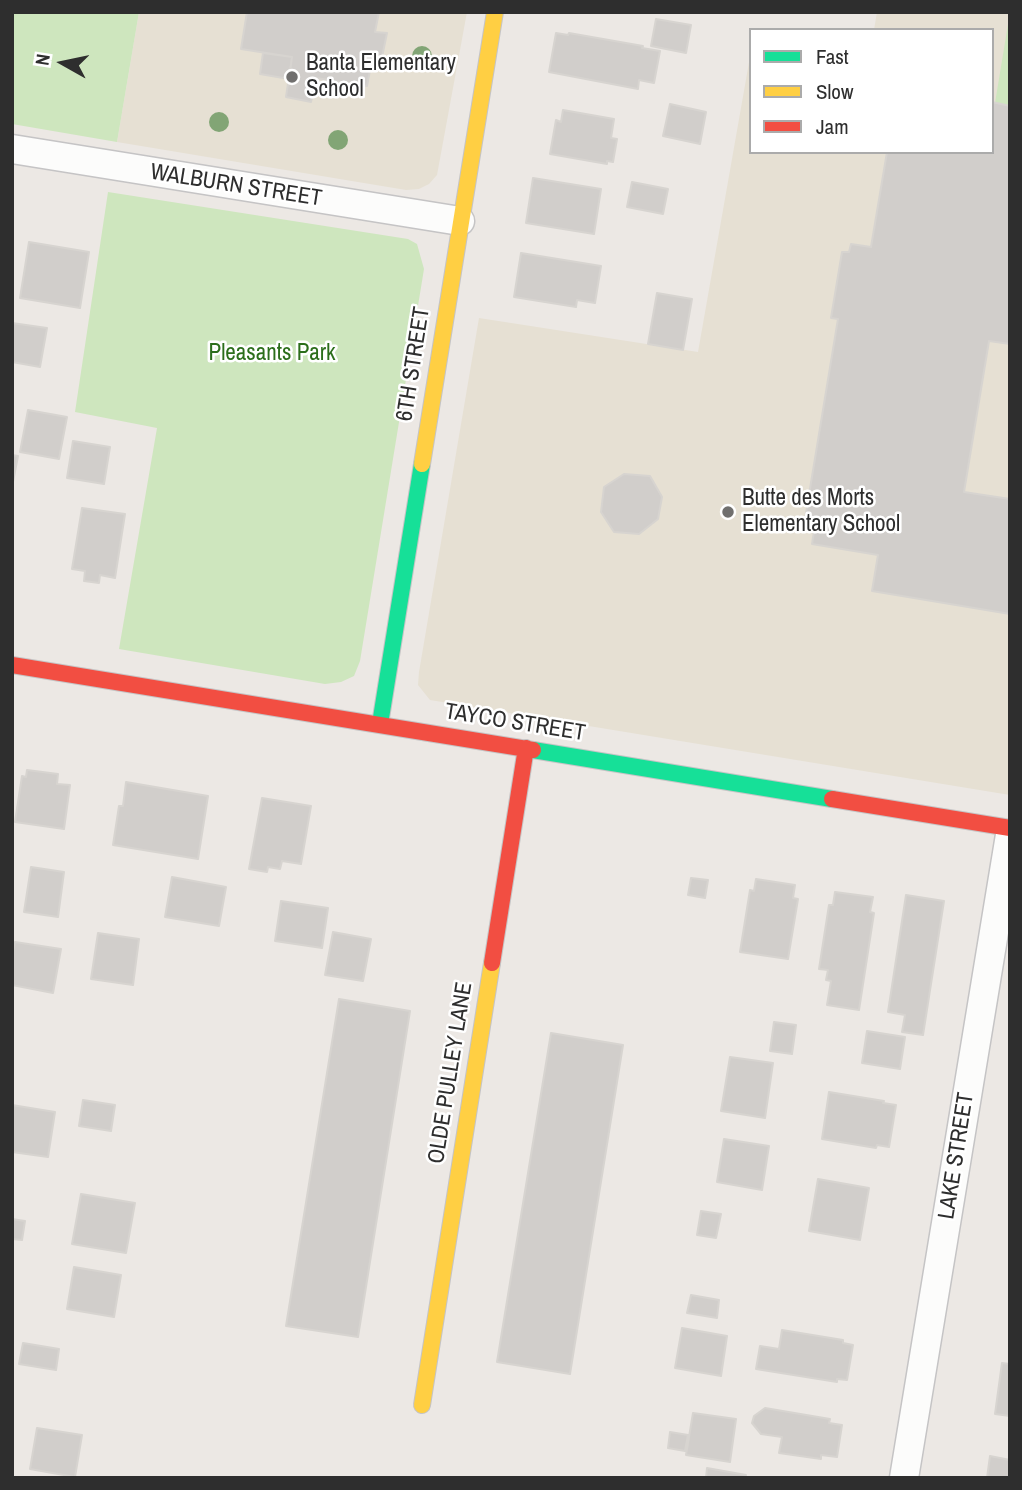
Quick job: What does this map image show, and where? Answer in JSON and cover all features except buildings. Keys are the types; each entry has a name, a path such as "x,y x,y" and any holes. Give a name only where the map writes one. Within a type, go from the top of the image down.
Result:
{"street":[{"name":"6TH STREET","path":"380,724 495,12"},
{"name":"WALBURN STREET","path":"12,149 460,221"},
{"name":"TAYCO STREET","path":"12,665 1010,828"},
{"name":"OLDE PULLEY LANE","path":"422,1405 526,748"},
{"name":"LAKE STREET","path":"904,1478 1010,835"}],"shaded area":[{"name":"Banta Elementary School","path":"139,12 467,12 437,175 429,184 419,189 406,190 117,142"},
{"name":"Butte des Morts Elementary School","path":"877,12 1010,12 1010,795 430,700 418,685 419,672 479,318 698,352 749,62 749,154 994,154 994,28 874,28"}],"green space":[{"path":"12,12 139,12 117,142 12,124"},
{"path":"1010,12 1010,106 995,103"},
{"name":"Pleasants Park","path":"108,192 408,239 417,244 424,269 360,661 354,676 341,682 325,684 119,649 157,428 75,412"}],"traffic: fast":[{"path":"380,724 422,464"},
{"path":"533,750 832,799"}],"traffic: slow":[{"path":"422,464 495,12"},
{"path":"422,1405 492,963"}],"traffic: jam":[{"path":"12,665 533,750"},
{"path":"492,963 526,748"},
{"path":"832,799 1010,828"}],"place":[{"name":"Banta Elementary School","path":"292,77"},
{"name":"Butte des Morts Elementary School","path":"728,512"}]}
